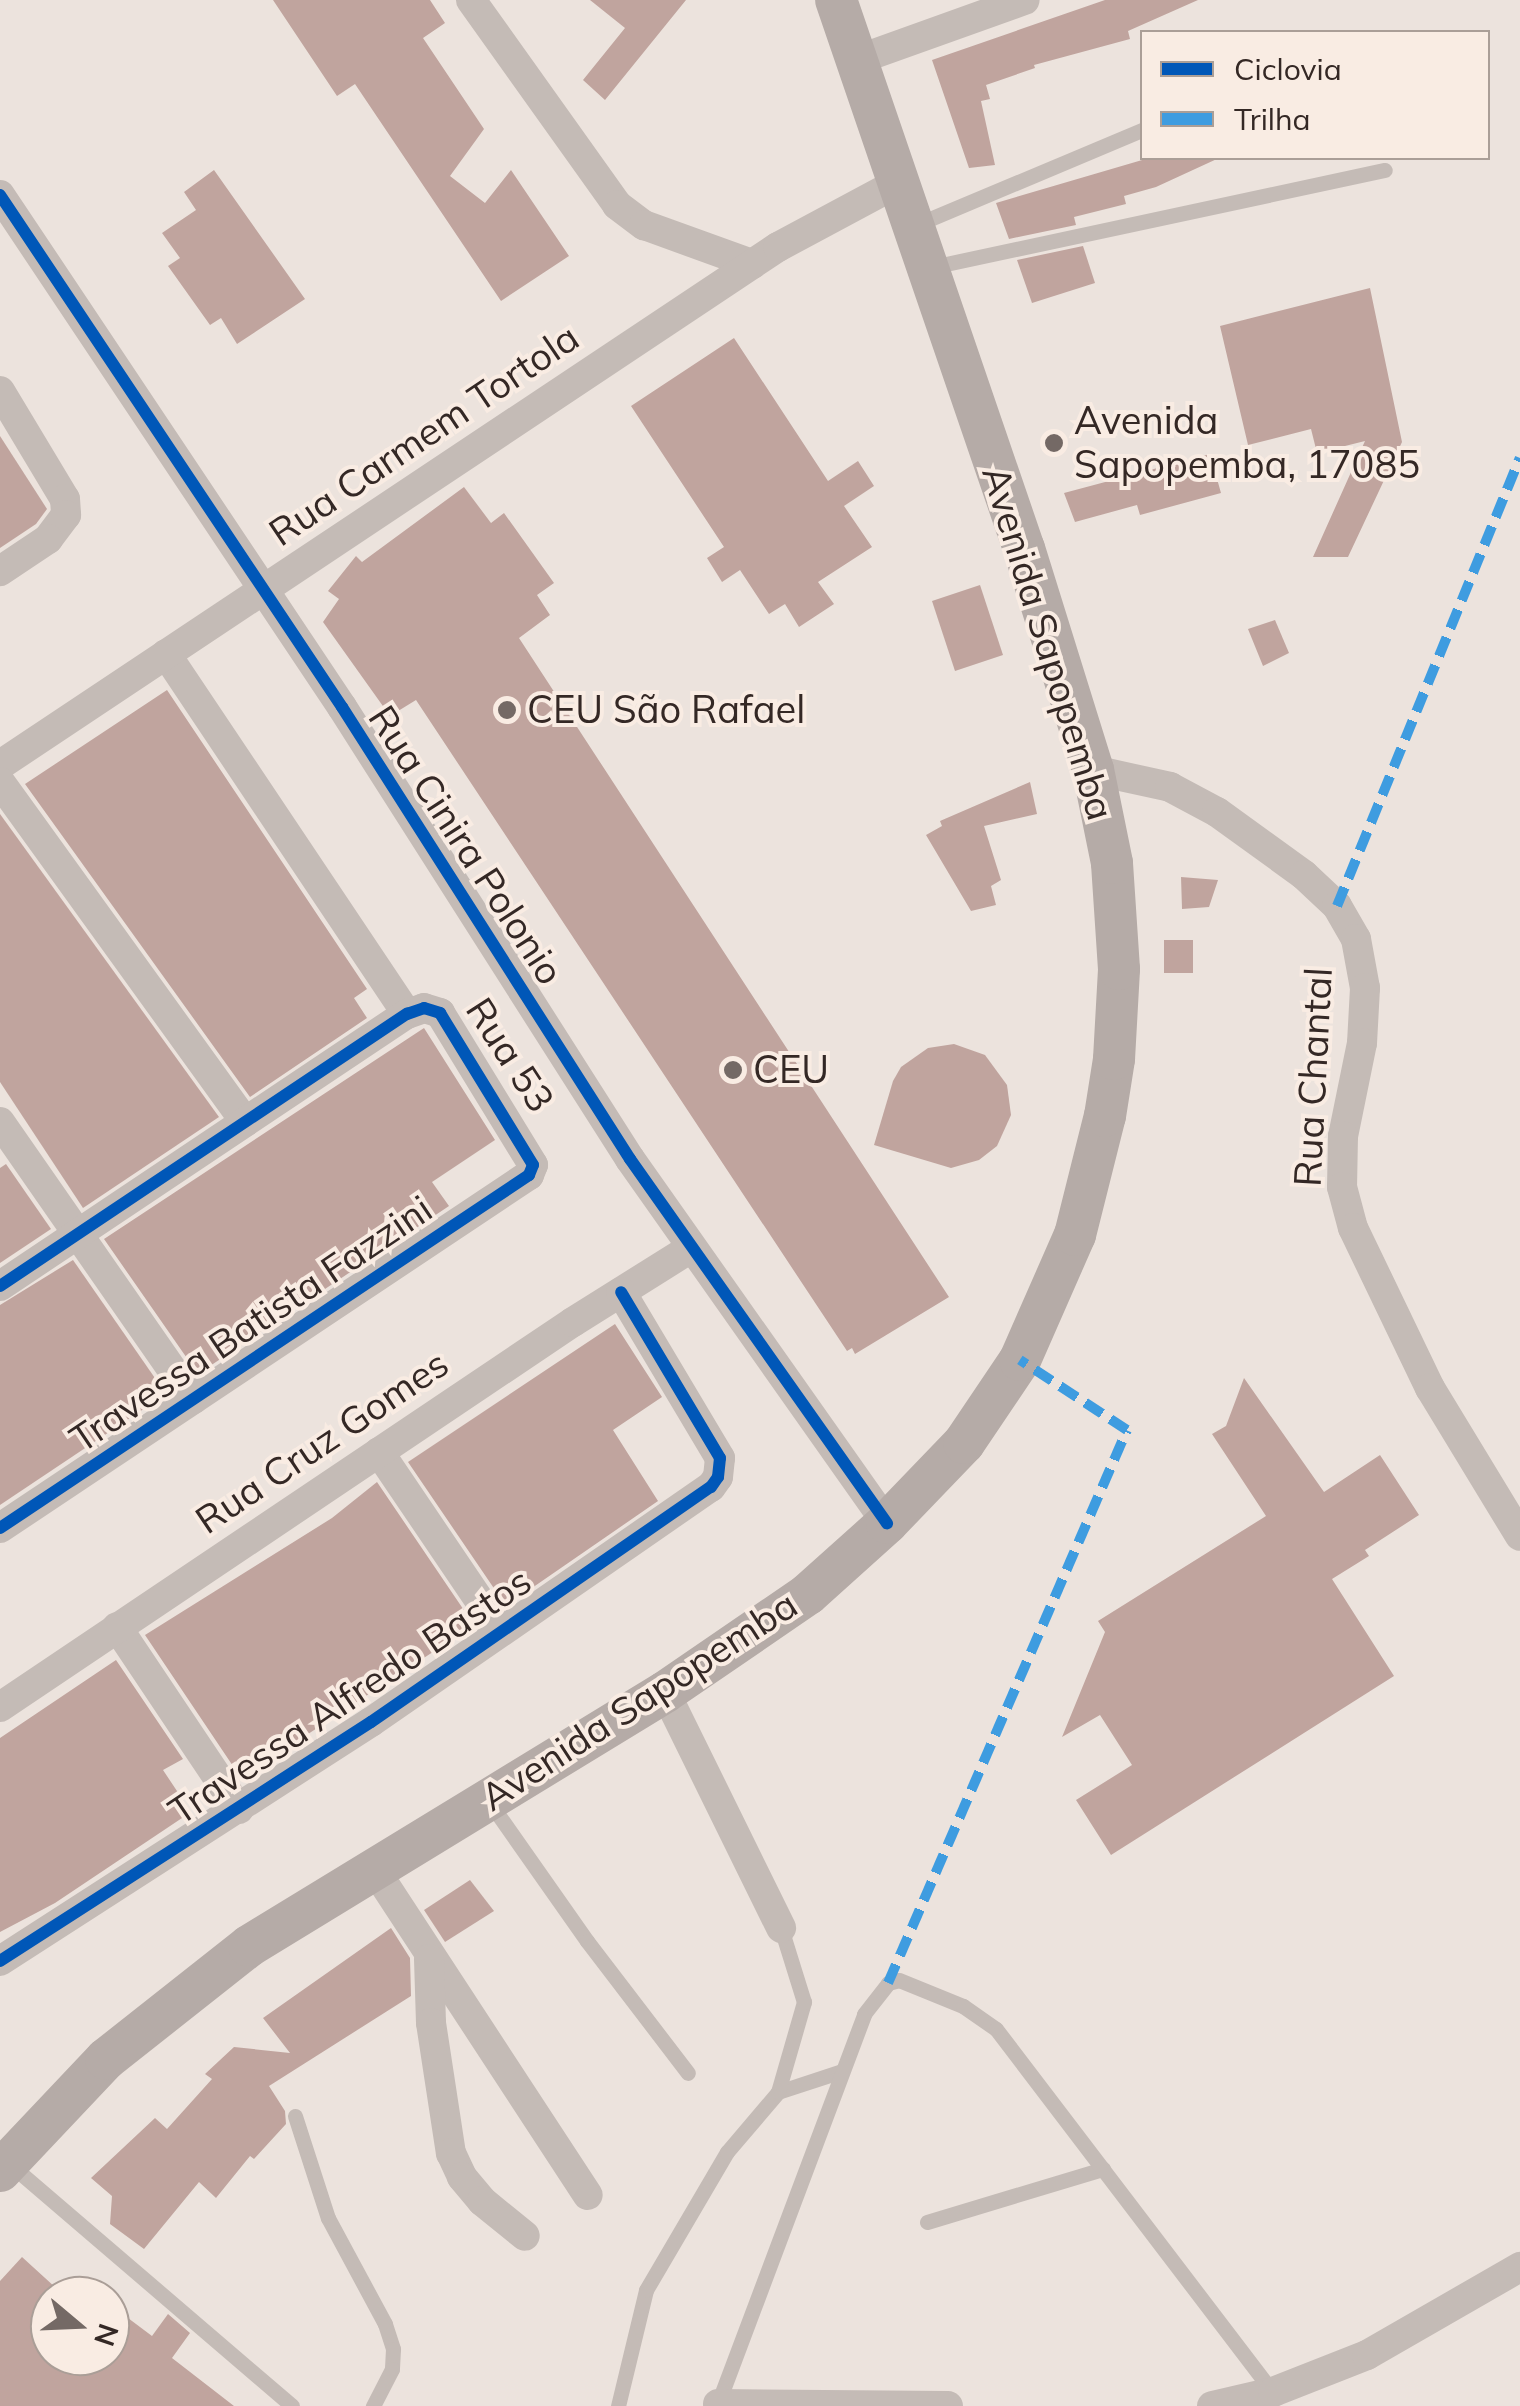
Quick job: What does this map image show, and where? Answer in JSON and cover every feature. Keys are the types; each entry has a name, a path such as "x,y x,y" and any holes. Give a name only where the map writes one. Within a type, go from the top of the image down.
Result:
{"main road":[{"name":"Avenida Sapopemba","path":"4,2167 106,2060 248,1946 666,1692 808,1594 887,1523 964,1443 1020,1360 1076,1235 1105,1116 1114,1059 1119,969 1112,863 1093,770 836,0"}],"street":[{"path":"472,0 617,206 670,237 752,264"},
{"path":"857,60 1025,0"},
{"name":"Rua Carmem Tortola","path":"0,765 752,264 899,182"},
{"name":"Rua Cinira Polonio","path":"0,195 691,1248 887,1523"},
{"path":"0,391 65,499 66,514 48,538 0,572"},
{"path":"0,1286 406,1014 166,654"},
{"name":"Rua Chantal","path":"1093,770 1170,787 1217,812 1304,875 1337,906 1356,938 1365,988 1362,1042 1343,1136 1342,1170 1353,1228 1430,1388 1520,1536"},
{"path":"0,782 245,1122"},
{"name":"Rua 53","path":"406,1014 424,1008 440,1013 534,1168"},
{"path":"0,1122 193,1400"},
{"name":"Travessa Batista Fazzini","path":"0,1528 534,1168"},
{"name":"Rua Cruz Gomes","path":"0,1707 691,1248"},
{"name":"Travessa Alfredo Bastos","path":"0,1961 238,1808 711,1487 721,1468 716,1449 622,1292"},
{"path":"379,1452 501,1632"},
{"path":"118,1627 238,1808"},
{"path":"666,1692 781,1928"},
{"path":"373,1868 429,1959 588,2195"},
{"path":"429,1959 432,2024 451,2152 462,2177 482,2201 525,2236"},
{"path":"1212,2406 1275,2399 1366,2355 1520,2267"},
{"path":"717,2405 948,2406"}],"lane":[{"path":"914,226 1140,131"},
{"path":"928,268 1386,170"},
{"path":"487,1799 587,1941 688,2073"},
{"path":"618,2406 646,2290 727,2152 778,2092 804,2002 781,1928"},
{"path":"717,2405 870,2003 888,1983 909,1980 964,2006 996,2028 1275,2399"},
{"path":"778,2092 842,2071"},
{"path":"295,2116 328,2218 386,2324 394,2349 392,2369 373,2406"},
{"path":"4,2167 292,2406"},
{"path":"927,2222 1103,2169"}],"building":[{"path":"273,0 430,0 445,23 423,38 484,129 450,176 485,203 511,170 569,256 501,301 355,84 337,96"},
{"path":"590,0 686,0 605,100 583,80 625,28"},
{"path":"1105,0 1198,0 1128,31 1130,39 1034,65 1035,68 986,85 990,99 981,101 995,165 969,168 932,60"},
{"path":"1142,160 1215,160 1156,187 1124,196 1126,204 1074,217 1076,225 1009,239 996,203"},
{"path":"214,170 305,299 237,344 221,318 210,325 168,266 180,258 162,233 196,210 184,192"},
{"path":"1083,246 1095,283 1032,303 1017,260"},
{"path":"1370,288 1402,442 1348,557 1313,557 1365,441 1317,453 1311,429 1248,445 1220,326"},
{"path":"734,338 828,481 858,461 874,486 844,506 872,547 818,582 834,604 799,627 785,604 769,614 740,570 722,582 707,558 724,547 631,406"},
{"path":"0,436 47,509 36,524 0,548"},
{"path":"1210,454 1221,493 1140,515 1137,505 1075,522 1064,493"},
{"name":"CEU","path":"464,487 491,523 504,513 554,583 537,595 550,615 519,638 949,1297 855,1354 852,1348 847,1351 416,700 390,716 323,622 339,599 328,591 356,556 362,562"},
{"path":"980,585 1003,655 955,671 932,601"},
{"path":"1275,620 1289,653 1263,666 1248,629"},
{"path":"167,690 367,989 354,998 367,1018 250,1097 25,784"},
{"path":"1030,782 1037,814 984,826 1001,880 991,886 996,905 971,911 926,835 942,826 940,821"},
{"path":"0,814 219,1117 83,1208 0,1082"},
{"path":"1181,877 1218,880 1209,907 1182,909"},
{"path":"1164,940 1193,940 1193,973 1164,973"},
{"path":"424,1028 495,1140 432,1182 449,1206 198,1374 104,1239"},
{"path":"954,1044 985,1055 1007,1085 1011,1115 997,1146 979,1160 951,1168 874,1145 901,1067 928,1048"},
{"path":"6,1164 51,1229 0,1263 0,1168"},
{"path":"73,1260 166,1394 0,1505 0,1305"},
{"path":"615,1324 662,1397 613,1430 658,1501 506,1606 408,1462"},
{"path":"1244,1378 1324,1492 1380,1455 1419,1515 1365,1550 1369,1556 1332,1579 1394,1676 1111,1855 1076,1800 1132,1765 1100,1715 1062,1737 1105,1632 1098,1621 1266,1516 1212,1434 1226,1426"},
{"path":"377,1482 474,1625 241,1778 145,1635 332,1518"},
{"path":"116,1660 183,1759 163,1770 191,1812 55,1903 0,1932 0,1738"},
{"path":"470,1880 494,1911 445,1942 424,1910"},
{"path":"391,1928 410,1958 411,1996 269,2086 285,2111 286,2124 254,2159 250,2156 216,2198 199,2182 144,2249 110,2224 112,2196 91,2178 155,2118 167,2129 212,2079 205,2074 234,2047 290,2053 263,2018"},
{"path":"22,2257 43,2276 30,2276 30,2376 130,2376 130,2320 152,2336 168,2314 190,2333 172,2358 234,2406 0,2406 0,2281"}],"marked path":[{"path":"1337,906 1520,458"},
{"path":"888,1983 1127,1430 1020,1360"}],"cycle path":[{"path":"0,195 342,707 630,1159 887,1523"},
{"path":"0,1286 407,1014 424,1008 440,1013 533,1165 529,1175 0,1528"},
{"path":"0,1961 371,1722 711,1487 718,1477 720,1458 621,1292"}],"place":[{"name":"Avenida Sapopemba, 17085","path":"1054,443"},
{"name":"CEU São Rafael","path":"507,710"},
{"name":"CEU","path":"733,1070"}]}
